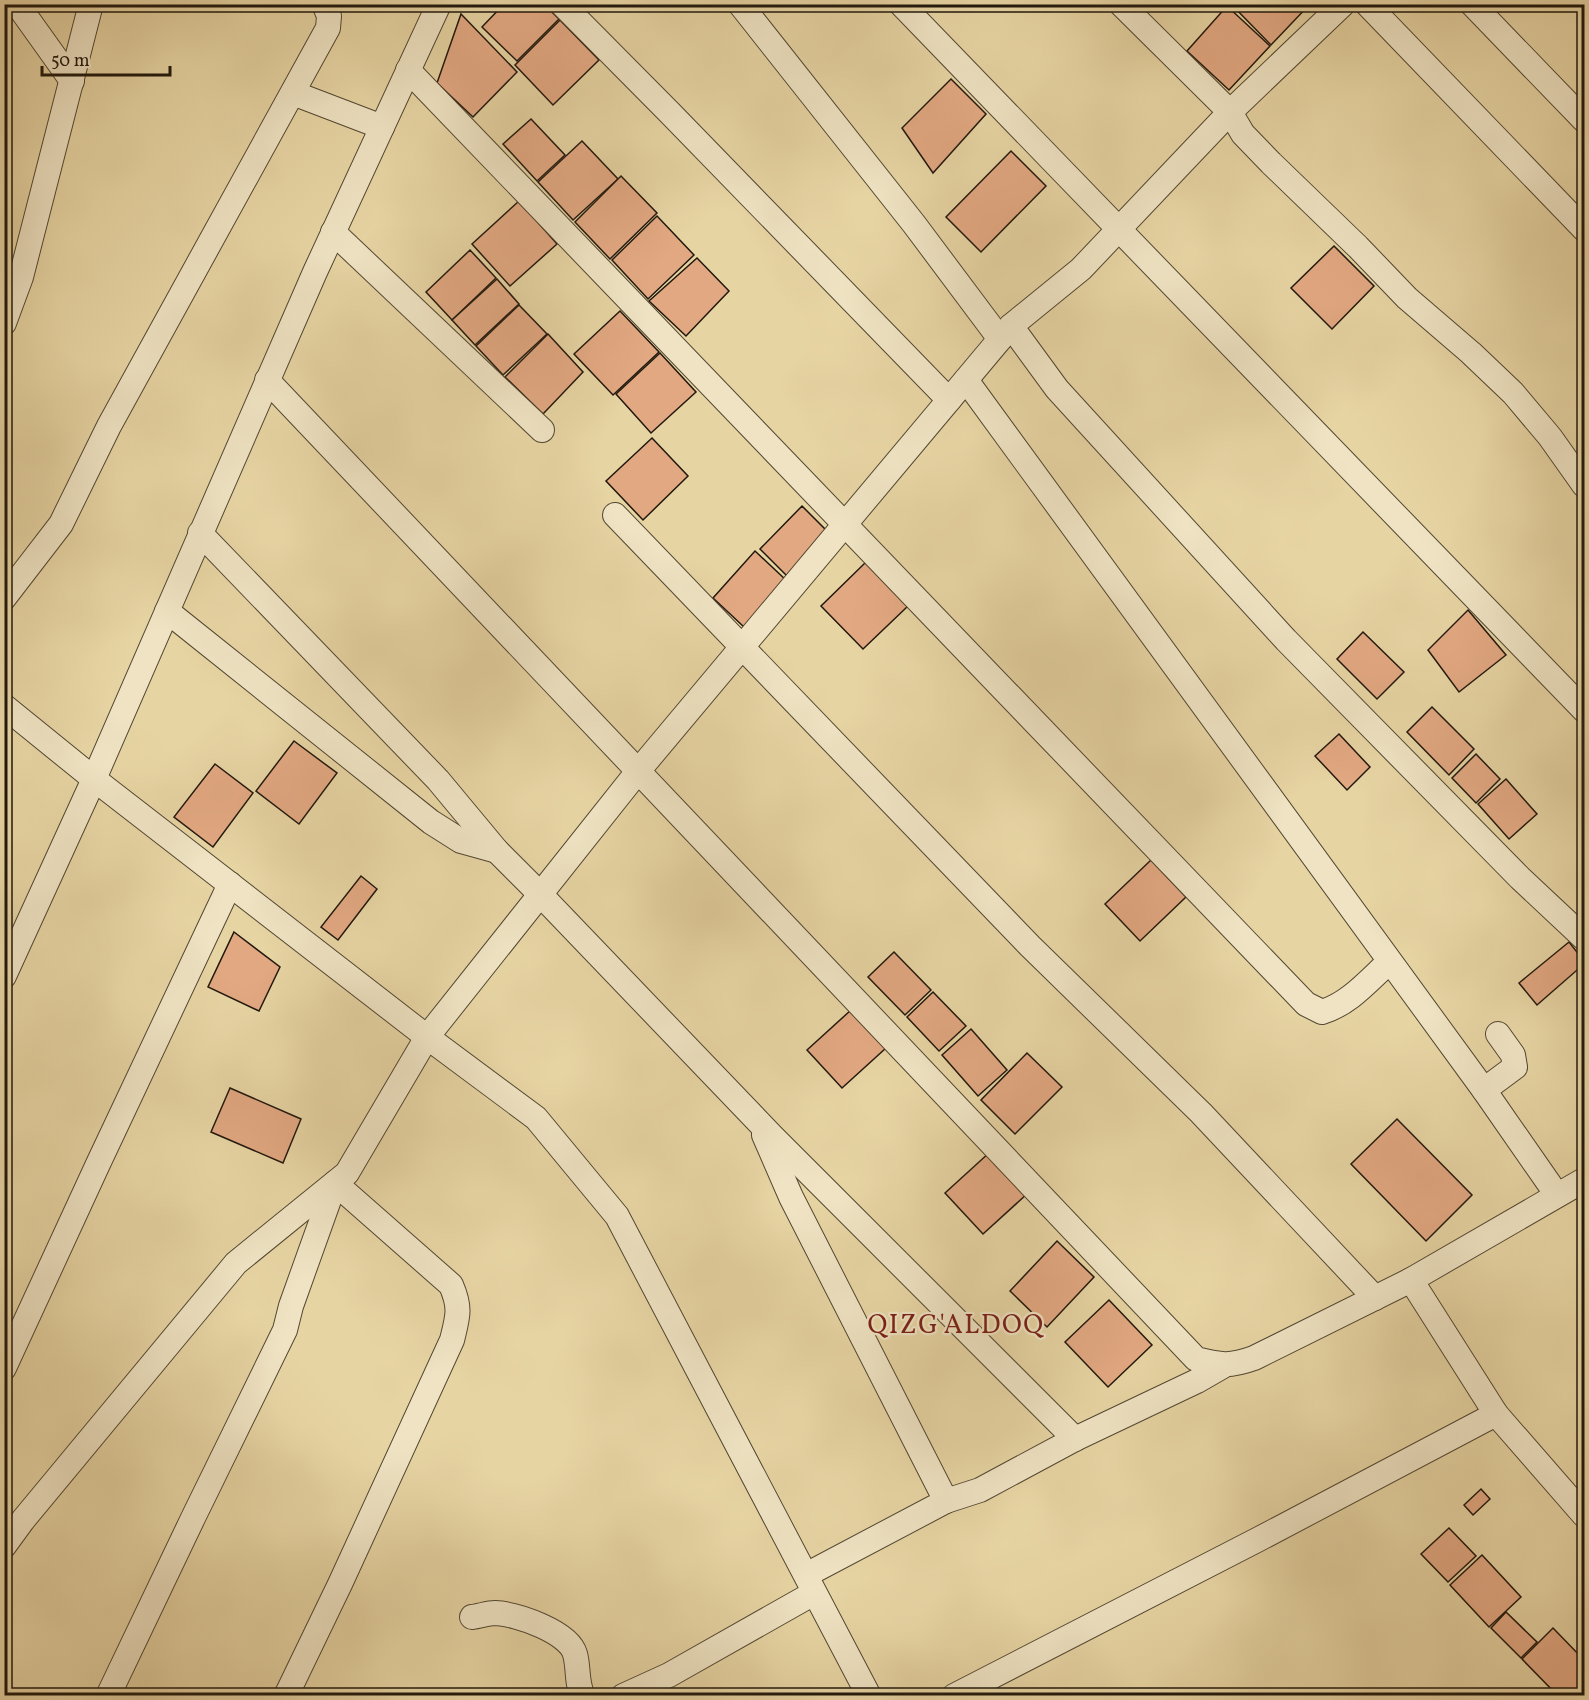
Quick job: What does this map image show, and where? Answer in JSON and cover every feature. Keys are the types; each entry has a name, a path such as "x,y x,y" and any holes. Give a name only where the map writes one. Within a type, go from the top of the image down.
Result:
{"street":[{"path":"17,4 72,81"},
{"path":"4,323 21,277 91,4"},
{"path":"4,598 61,524 109,426 328,28 329,15 324,4"},
{"path":"4,976 94,779 333,232 439,4"},
{"path":"562,4 949,400"},
{"path":"740,4 914,224 1006,333 1286,640 1520,878 1584,938"},
{"path":"902,4 1584,710"},
{"path":"1121,4 1230,112 1243,134 1407,298 1513,393 1550,437 1584,485"},
{"path":"4,1546 236,1263 347,1173 427,1037 639,771 1006,333 1081,269 1230,112 1342,4"},
{"path":"1367,4 1584,229"},
{"path":"1472,4 1584,120"},
{"path":"408,70 1306,1004 1322,1012 1334,1008 1344,1002 1389,962"},
{"path":"293,93 382,127"},
{"path":"333,232 542,430"},
{"path":"966,380 1484,1090 1557,1195"},
{"path":"267,381 1196,1359 1223,1365 1237,1364 1254,1358 1411,1280 1584,1180"},
{"path":"615,515 1030,946 1201,1113 1375,1298"},
{"path":"201,533 438,780 497,852 757,1119 1075,1439"},
{"path":"167,611 431,822 461,841 497,852"},
{"path":"4,706 94,779 427,1037 537,1118 617,1216 869,1695"},
{"path":"4,1368 230,884"},
{"path":"1484,1090 1515,1067 1514,1055 1498,1034"},
{"path":"757,1119 791,1197 946,1501"},
{"path":"108,1695 285,1330 291,1306 335,1183"},
{"path":"286,1695 340,1584 452,1340 458,1314 458,1300 451,1285 335,1183"},
{"path":"1411,1280 1496,1414 1584,1515"},
{"path":"622,1695 669,1676 810,1584 946,1501 980,1490 1075,1439 1223,1365"},
{"path":"954,1695 1259,1539 1496,1414"},
{"path":"472,1617 495,1613 521,1618 543,1626 563,1639 572,1646 575,1654 583,1695"}],"building":[{"path":"504,4 544,4 559,19 517,61 482,27"},
{"path":"1231,4 1310,4 1271,45"},
{"path":"1227,6 1270,46 1229,90 1187,51"},
{"path":"461,14 517,72 473,117 437,83"},
{"path":"560,20 599,60 553,105 515,65"},
{"path":"951,79 986,114 933,173 902,128"},
{"path":"531,119 565,155 537,181 503,144"},
{"path":"582,141 618,179 573,220 538,182"},
{"path":"1011,151 1046,186 981,252 946,217"},
{"path":"621,176 657,213 610,259 575,222"},
{"path":"519,201 557,244 510,286 472,244"},
{"path":"657,216 694,255 648,299 612,260"},
{"path":"1334,246 1374,286 1332,329 1291,288"},
{"path":"470,250 496,278 452,320 426,292"},
{"path":"697,258 729,291 686,336 649,301"},
{"path":"497,279 519,304 475,345 452,320"},
{"path":"519,305 547,334 503,375 476,346"},
{"path":"620,311 659,352 613,395 574,354"},
{"path":"548,334 583,372 543,414 505,377"},
{"path":"660,353 696,392 651,433 616,394"},
{"path":"652,438 688,476 643,520 606,481"},
{"path":"802,506 832,536 790,579 760,549"},
{"path":"755,551 787,581 744,627 713,598"},
{"path":"866,562 908,606 863,649 821,606"},
{"path":"1468,610 1506,655 1459,692 1428,650"},
{"path":"1363,632 1404,672 1377,699 1337,659"},
{"path":"1432,707 1474,749 1449,775 1407,732"},
{"path":"1339,734 1370,767 1347,790 1315,756"},
{"path":"294,741 337,773 299,824 256,791"},
{"path":"1476,754 1500,779 1476,803 1452,778"},
{"path":"215,764 253,793 213,847 174,817"},
{"path":"1506,779 1537,814 1509,839 1478,804"},
{"path":"1151,860 1186,897 1140,941 1105,904"},
{"path":"361,876 377,889 338,940 321,927"},
{"path":"234,932 280,967 259,1011 208,987"},
{"path":"1569,942 1584,964 1537,1005 1519,983"},
{"path":"894,952 931,990 905,1015 868,977"},
{"path":"933,992 966,1026 939,1051 907,1017"},
{"path":"851,1010 886,1048 842,1088 807,1050"},
{"path":"971,1029 1007,1070 978,1096 942,1055"},
{"path":"1027,1053 1062,1087 1015,1134 981,1100"},
{"path":"230,1088 301,1119 283,1163 211,1132"},
{"path":"1397,1119 1472,1195 1426,1241 1351,1164"},
{"path":"990,1152 1028,1193 983,1234 945,1193"},
{"path":"1057,1241 1094,1277 1047,1327 1010,1291"},
{"path":"1109,1300 1152,1345 1108,1387 1065,1342"},
{"path":"1481,1489 1490,1499 1473,1515 1464,1505"},
{"path":"1449,1528 1476,1556 1448,1582 1421,1554"},
{"path":"1482,1555 1521,1597 1489,1627 1450,1585"},
{"path":"1506,1612 1537,1642 1521,1658 1491,1628"},
{"path":"1553,1628 1584,1660 1584,1684 1573,1696 1558,1696 1522,1659"}],"district":[{"name":"QIZG'ALDOQ","path":"956,1326"}]}
